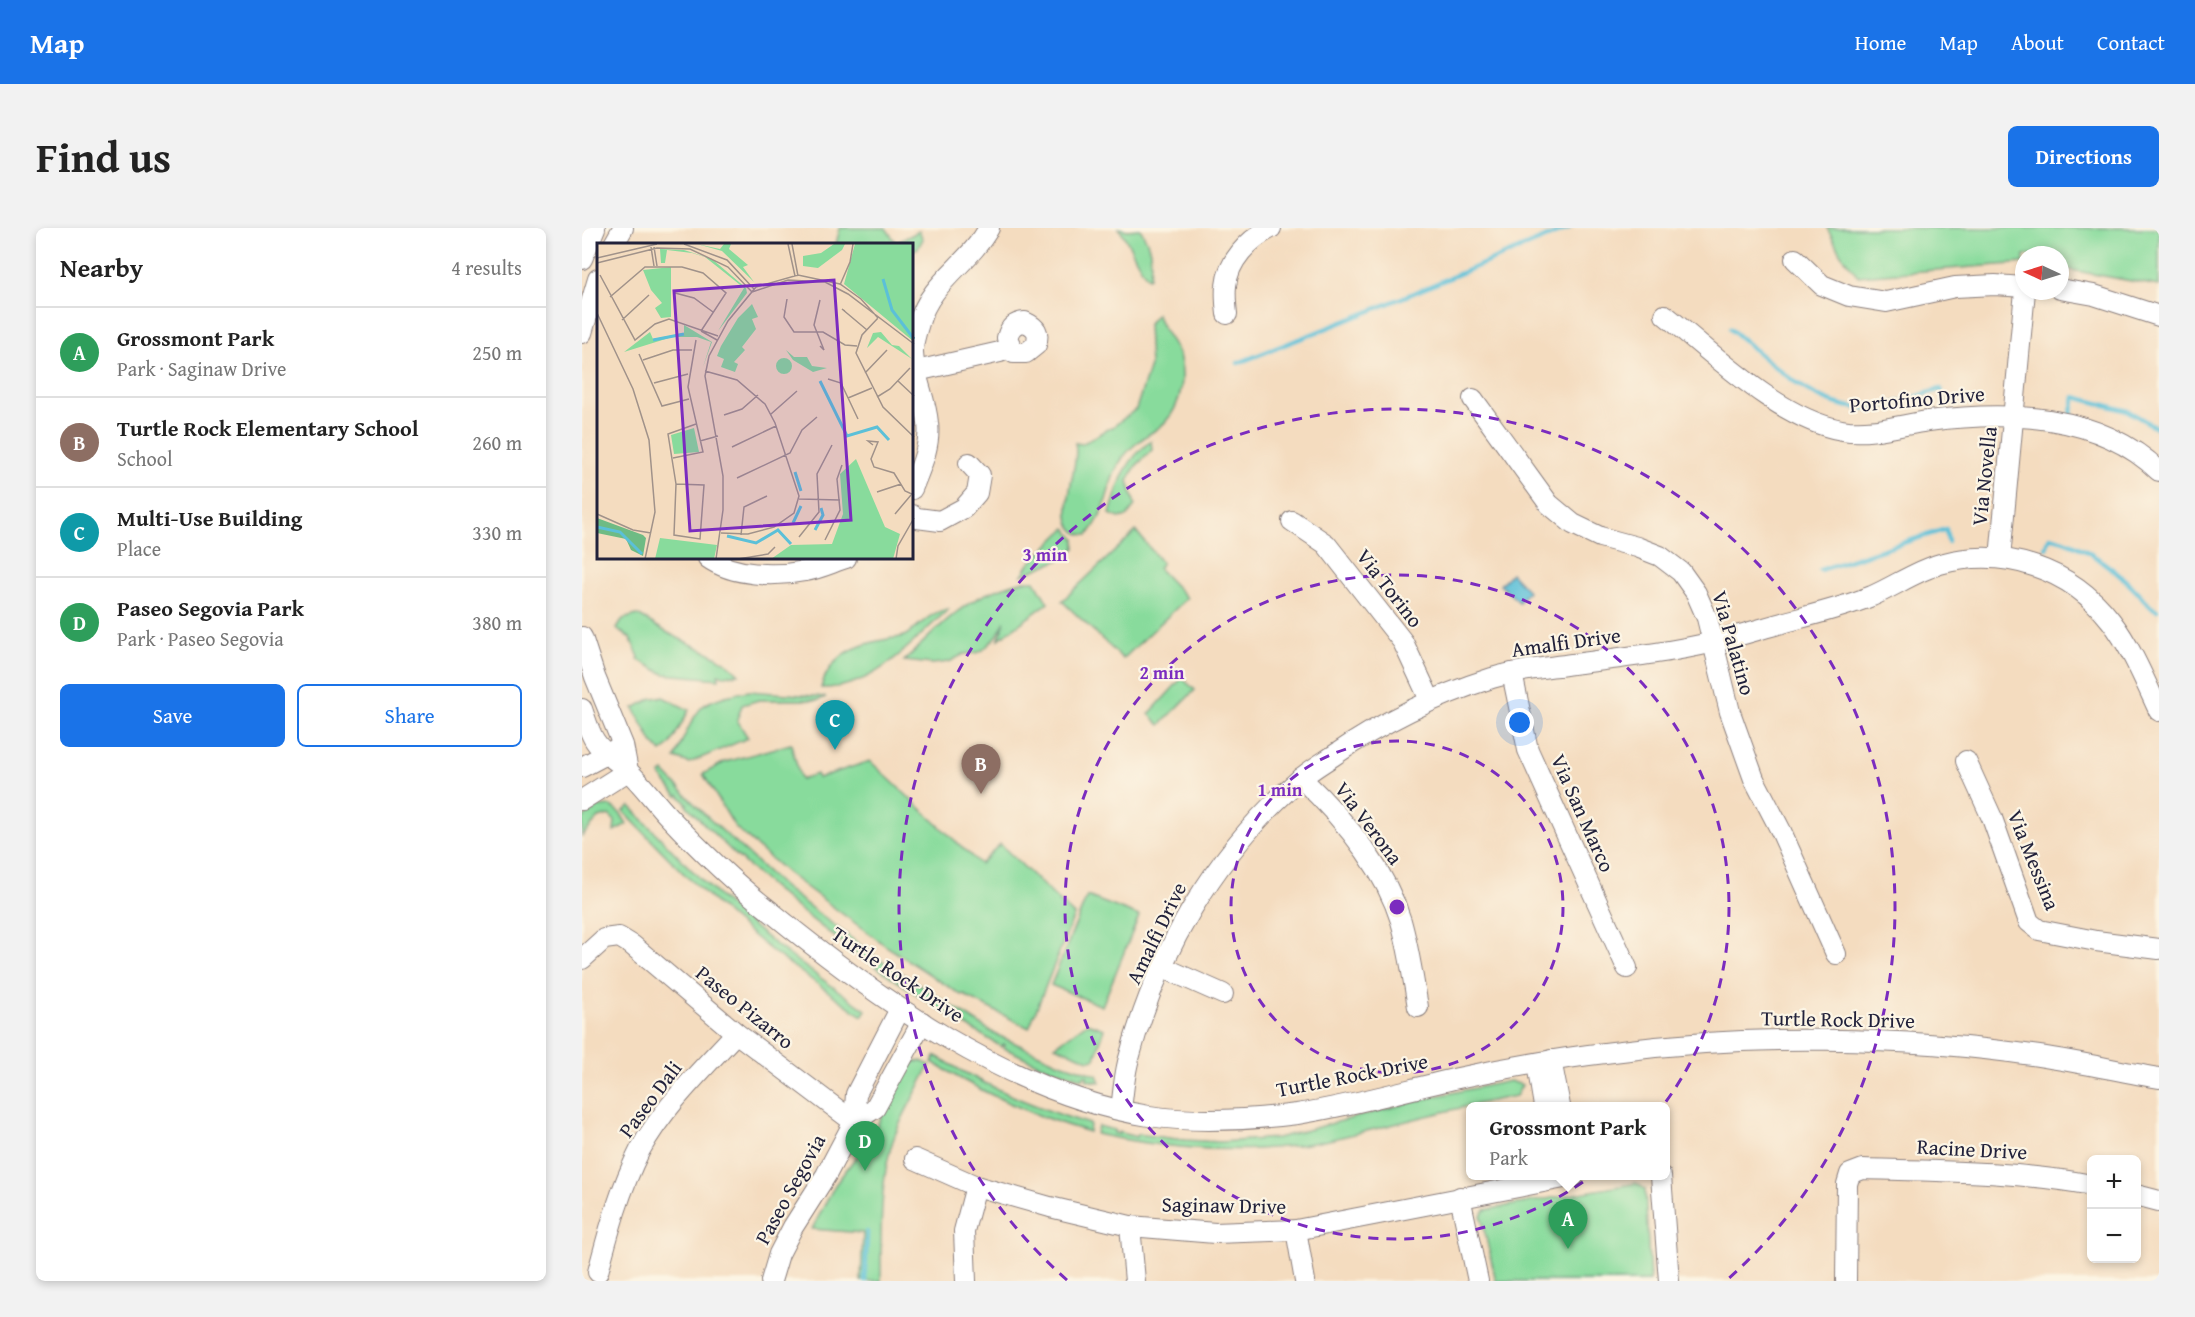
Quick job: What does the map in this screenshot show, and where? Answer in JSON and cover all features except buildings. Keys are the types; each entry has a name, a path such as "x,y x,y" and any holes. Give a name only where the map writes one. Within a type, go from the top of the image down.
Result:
{"street":[{"path":"582,259 595,228"},
{"path":"615,243 623,228"},
{"path":"914,344 919,320 935,289 981,243 989,228"},
{"path":"1227,314 1226,287 1230,268 1244,248 1271,228"},
{"path":"1795,260 1822,285 1849,296 1886,302 1955,287 1995,285 2015,288"},
{"path":"582,333 597,282"},
{"path":"2069,291 2094,295 2159,316"},
{"name":"Via Novella","path":"2000,558 2024,300"},
{"name":"Portofino Drive","path":"1665,315 1780,405 1818,423 1844,430 1875,430 1974,416 2014,416 2060,422 2094,430 2145,457 2159,471"},
{"path":"914,484 925,457 928,424 914,371 1000,352 1009,346"},
{"name":"Via Palatino","path":"1473,399 1549,504 1573,524 1600,537 1660,556 1682,572 1696,593 1707,618 1730,712 1754,779 1781,831 1836,954"},
{"path":"914,516 940,521 964,508 977,493 980,475 969,463"},
{"name":"Via Torino","path":"1292,521 1326,544 1403,642 1430,700"},
{"name":"Amalfi Drive","path":"1121,1110 1128,1064 1162,967 1192,906 1231,850 1301,778 1362,736 1430,700 1512,673 1657,654 1713,642 1871,596 1923,570 1942,564 1959,560 2000,558 2021,561 2043,569 2067,580 2092,598 2113,623 2159,711"},
{"path":"712,560 733,570 770,574 806,572 840,560"},
{"path":"582,637 615,749 628,771 582,800"},
{"name":"Via San Marco","path":"1512,673 1528,750 1627,968"},
{"path":"582,709 594,740 615,749"},
{"path":"582,767 615,749"},
{"name":"Via Messina","path":"1966,761 1992,818 2029,922 2039,930 2096,941 2159,949"},
{"name":"Turtle Rock Drive","path":"628,771 690,839 740,887 803,939 900,1009 1023,1077 1069,1095 1121,1110 1151,1116 1220,1120 1294,1114 1341,1106 1462,1077 1544,1062 1617,1051 1729,1042 1915,1043 2037,1056 2159,1078"},
{"name":"Via Verona","path":"1301,778 1323,799 1364,849 1388,888 1400,921 1418,1007"},
{"name":"Paseo Pizarro","path":"582,959 604,939 619,937 632,945 736,1033 854,1122"},
{"path":"1162,967 1223,994"},
{"name":"Paseo Segovia","path":"771,1281 779,1254 793,1227 826,1175 854,1122 856,1094 900,1009"},
{"name":"Paseo Segovia","path":"854,1122 875,1108 922,1022"},
{"name":"Paseo Dali","path":"598,1272 614,1212 640,1149 677,1097 736,1033"},
{"path":"1544,1062 1544,1102"},
{"path":"1544,1062 1558,1102"},
{"name":"Saginaw Drive","path":"915,1160 976,1186 1050,1207 1130,1226 1215,1233 1296,1230 1547,1180"},
{"name":"Racine Drive","path":"1846,1281 1847,1184 1850,1174 1863,1169 1980,1172 2087,1184"},
{"path":"1661,1180 1669,1281"},
{"path":"966,1281 964,1231 976,1186"},
{"path":"2141,1196 2159,1201"},
{"path":"1460,1197 1478,1281"},
{"path":"1130,1226 1135,1281"},
{"path":"1296,1230 1305,1281"}],"green space":[{"path":"840,228 886,228 896,243 836,243"},
{"path":"1118,228 1140,229 1150,251 1150,277 1148,278 1139,265"},
{"path":"1827,228 2159,228 2159,286 2069,270 2069,246 2015,246 2015,264 1858,276 1841,254"},
{"path":"919,231 923,239 918,248 914,250 914,243 896,243"},
{"path":"1157,314 1161,326 1180,359 1182,378 1176,407 1165,423 1138,442 1122,459 1113,476 1103,510 1088,535 1076,532 1070,524 1068,512 1076,453 1075,443 1082,444 1114,426 1136,409 1150,366 1148,324"},
{"path":"1151,441 1152,450 1135,467 1128,481 1135,505 1128,516 1119,518 1110,514 1124,473 1134,456"},
{"path":"1066,528 1075,539 1075,548 1059,560 1022,575 1029,564"},
{"path":"1136,531 1162,563 1158,568 1187,598 1123,659 1062,601"},
{"path":"1022,581 1035,581 1048,603 999,639 1005,621 997,636 983,650 964,654 949,662 932,664 904,661 941,626 971,602"},
{"path":"949,609 906,649 876,672 859,681 821,688 831,667 846,653 866,644 904,636 931,616"},
{"path":"637,615 669,634 717,657 739,674 724,676 718,674 719,679 664,674 638,660 639,657 630,638 617,629 623,619"},
{"path":"1182,678 1195,690 1160,725 1149,714"},
{"path":"749,691 826,697 819,700 759,700 742,705 737,720 748,738 689,763 675,758 691,723 703,706 719,698"},
{"path":"663,697 689,710 670,745 661,752 652,742 634,708 652,698"},
{"path":"791,744 801,780 816,774 818,778 870,761 980,864 1000,844 1074,915 1029,1028 965,994 961,995 886,946 787,873 735,827 703,774 725,762"},
{"path":"664,772 704,814 785,888 876,957 995,1034 1057,1062 1097,1075 1100,1082 1087,1080 1087,1076 1083,1079 1041,1065 1004,1048 1003,1044 1002,1047 876,967 795,906 720,840 679,795 677,796 660,775"},
{"path":"611,806 621,814 627,824 614,831 615,821 609,815 599,818 582,836 582,819 598,807"},
{"path":"630,806 724,901 793,958 866,1010 862,1016 773,952 732,918 687,877 625,813 624,811"},
{"path":"1087,896 1139,916 1102,1006 1051,985"},
{"path":"1087,1023 1104,1029 1095,1059 1089,1060 1055,1046"},
{"path":"936,1056 1011,1095 1090,1124 1089,1132 1047,1119 989,1094 932,1062"},
{"path":"921,1061 930,1065 895,1135 886,1169 882,1207 881,1281 861,1281 863,1233 812,1229 835,1185 871,1137 907,1067 914,1062"},
{"path":"1510,1081 1522,1085 1516,1096 1487,1102 1466,1102 1466,1106 1295,1146 1238,1150 1210,1149 1153,1144 1096,1134 1098,1126 1115,1130 1114,1133 1119,1134 1119,1132 1136,1137 1137,1134 1221,1142 1277,1138 1436,1096"},
{"path":"1636,1183 1645,1189 1650,1281 1496,1281 1481,1216 1485,1210"}],"water":[{"path":"1511,573 1528,591 1519,602 1500,585"}],"waterway":[{"path":"1238,363 1368,312 1569,228"},
{"path":"1730,329 1794,381 1830,401 1848,407 1868,408 1896,403 1941,389 1945,405"},
{"path":"2071,416 2075,397 2128,411 2159,429"},
{"path":"1820,570 1946,529 1948,542"},
{"path":"2046,548 2050,537 2065,541 2093,555 2118,574 2151,607 2157,610"},
{"path":"865,1281 867,1232"}],"place":[{"name":"Multi-Use Building","path":"835,750"},
{"name":"Turtle Rock Elementary School","path":"981,794"},
{"name":"Paseo Segovia Park","path":"865,1171"},
{"name":"Grossmont Park","path":"1568,1249"}]}
